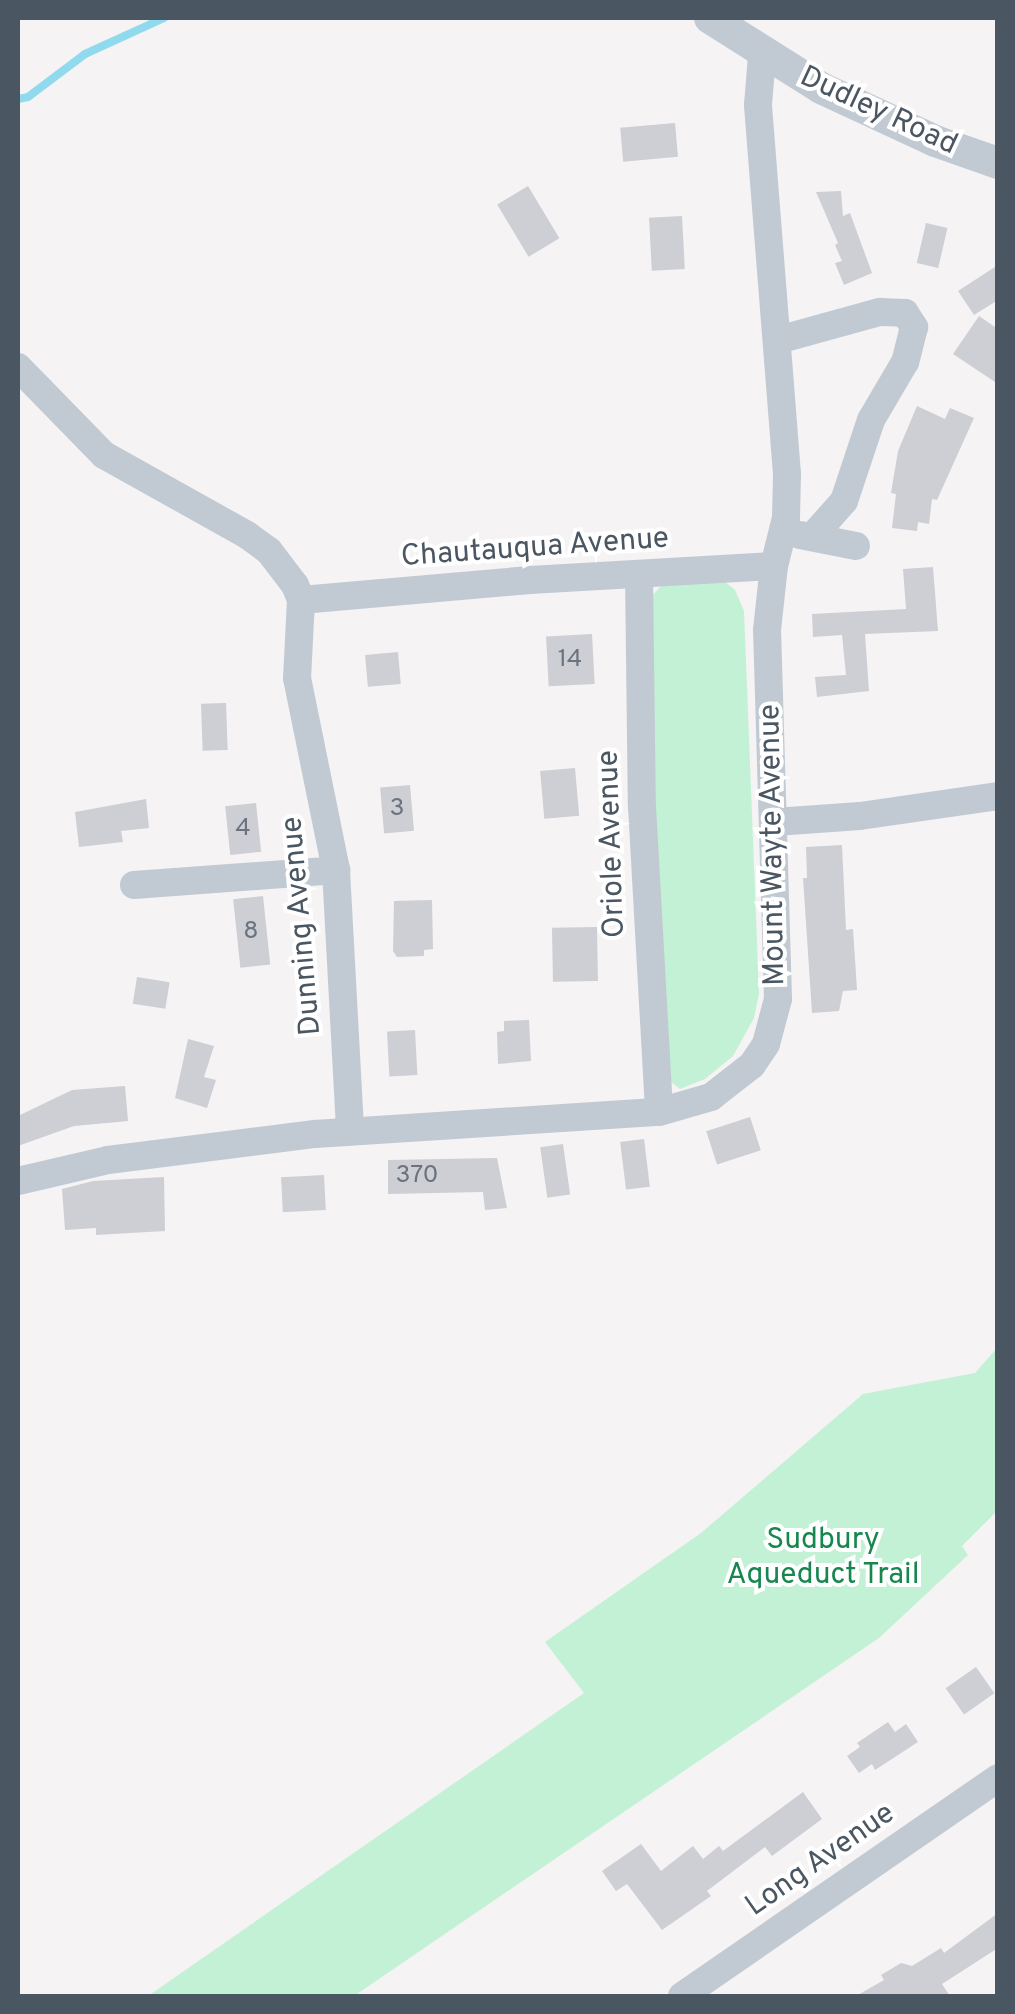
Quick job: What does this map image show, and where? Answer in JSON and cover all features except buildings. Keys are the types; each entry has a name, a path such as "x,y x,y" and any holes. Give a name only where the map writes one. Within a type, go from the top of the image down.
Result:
{"street":[{"path":"710,18 762,54"},
{"name":"Dudley Road","path":"762,54 891,122 998,164"},
{"name":"Mount Wayte Avenue","path":"18,1182 108,1160 350,1131 659,1112 711,1098 752,1065 766,1044 774,1021 780,975 768,630 774,566 798,534 787,474 758,105 762,54"},
{"path":"778,340 880,312 905,313 914,326 905,362 871,420 844,501 798,534"},
{"path":"18,368 104,456 214,513 269,551 290,576 301,600"},
{"path":"798,534 856,546"},
{"name":"Chautauqua Avenue","path":"301,600 774,566"},
{"name":"Oriole Avenue","path":"639,574 642,806 659,1112"},
{"name":"Dunning Avenue","path":"301,600 297,678 336,870 350,1131"},
{"path":"776,822 860,816 998,796"},
{"path":"134,885 336,870"},
{"name":"Long Avenue","path":"682,1996 998,1778"}],"green space":[{"path":"724,581 735,590 744,611 759,993 754,1018 733,1056 705,1079 680,1089 664,1076 648,601 660,587 669,584"},
{"name":"Sudbury Aqueduct Trail","path":"997,1348 997,1511 962,1546 968,1555 879,1638 354,1996 148,1996 584,1693 545,1642 701,1533 863,1394 975,1373"}],"waterway":[{"path":"18,99 28,97 85,54 164,18"}]}
